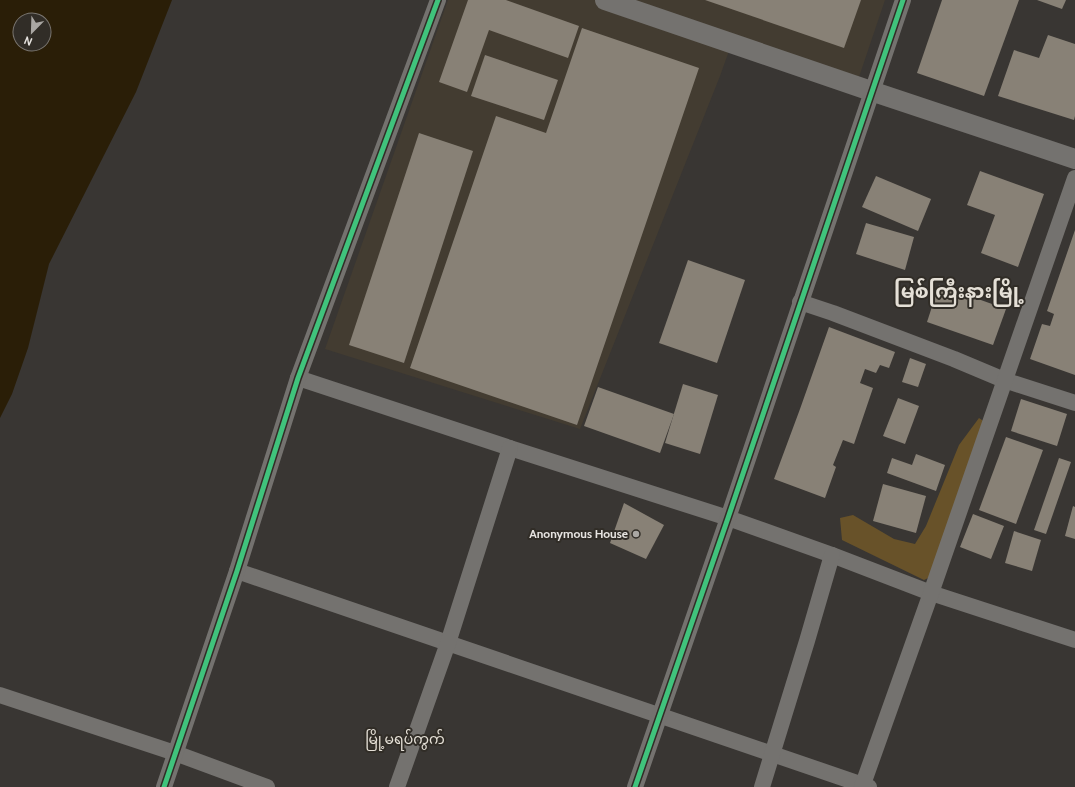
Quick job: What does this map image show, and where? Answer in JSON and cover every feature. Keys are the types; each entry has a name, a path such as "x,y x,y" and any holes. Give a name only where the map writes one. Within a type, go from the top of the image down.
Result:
{"street":[{"path":"164,787 237,570 298,378 438,0"},
{"path":"605,0 1075,159"},
{"path":"635,787 728,518 903,0"},
{"path":"237,570 864,786 1075,178"},
{"path":"800,302 834,313 954,359 1004,380 1075,403"},
{"path":"298,378 728,518 832,555 931,593 1075,640"},
{"path":"398,787 448,643 510,448"},
{"path":"762,787 805,649 832,555"},
{"path":"0,695 175,753 267,787"}],"shaded area":[{"path":"0,0 172,0 136,92 49,264 28,348 12,394 0,418"},
{"path":"448,0 885,0 859,77 734,37 720,76 580,429 325,349"},
{"path":"979,418 995,429 947,569 924,580 842,540 840,518 853,515 894,539 915,544 926,526 959,445"}],"building":[{"path":"468,0 506,0 579,26 568,58 489,30 467,92 439,82"},
{"path":"705,0 861,0 844,48"},
{"path":"942,0 1019,0 984,96 917,73"},
{"path":"1037,0 1066,0 1062,9"},
{"path":"582,28 699,68 577,425 410,368 496,116 546,133"},
{"path":"1048,35 1075,44 1074,120 998,96 1014,50 1039,58"},
{"path":"485,55 558,80 544,120 471,96"},
{"path":"419,133 473,151 404,363 349,345"},
{"path":"980,171 1044,194 1018,267 981,253 995,215 967,205"},
{"path":"876,176 931,199 918,231 862,207"},
{"path":"866,223 914,237 905,270 856,254"},
{"path":"1075,230 1075,375 1030,359 1042,324 1050,326 1054,314 1047,311"},
{"path":"688,260 745,280 717,363 659,343"},
{"path":"939,285 1006,309 993,345 927,322"},
{"path":"829,327 895,352 889,368 880,365 876,373 865,369 860,383 873,388 854,444 843,440 833,465 836,467 825,498 774,479"},
{"path":"910,358 926,364 918,387 902,382"},
{"path":"683,384 718,395 700,454 665,443"},
{"path":"598,387 674,414 660,453 584,426"},
{"path":"898,398 919,406 905,444 883,436"},
{"path":"1021,399 1067,414 1057,446 1011,431"},
{"path":"1006,437 1043,450 1016,524 979,510"},
{"path":"916,454 945,465 936,491 887,473 892,458 912,465"},
{"path":"1059,458 1071,462 1046,534 1034,530"},
{"path":"883,484 926,496 916,533 873,521"},
{"name":"Anonymous House","path":"624,503 664,525 646,559 610,543"},
{"path":"1073,506 1075,507 1075,539 1065,536"},
{"path":"973,514 1004,526 991,559 960,547"},
{"path":"1014,531 1041,540 1032,571 1005,563"}],"cycle path":[{"path":"164,787 237,571 298,378 438,0"},
{"path":"635,787 728,518 903,0"}],"place":[{"name":"Anonymous House","path":"636,534"}],"district":[{"name":"မြစ်ကြီးနားမြို့","path":"959,291"},
{"name":"မြို့မရပ်ကွက်","path":"405,739"}]}
